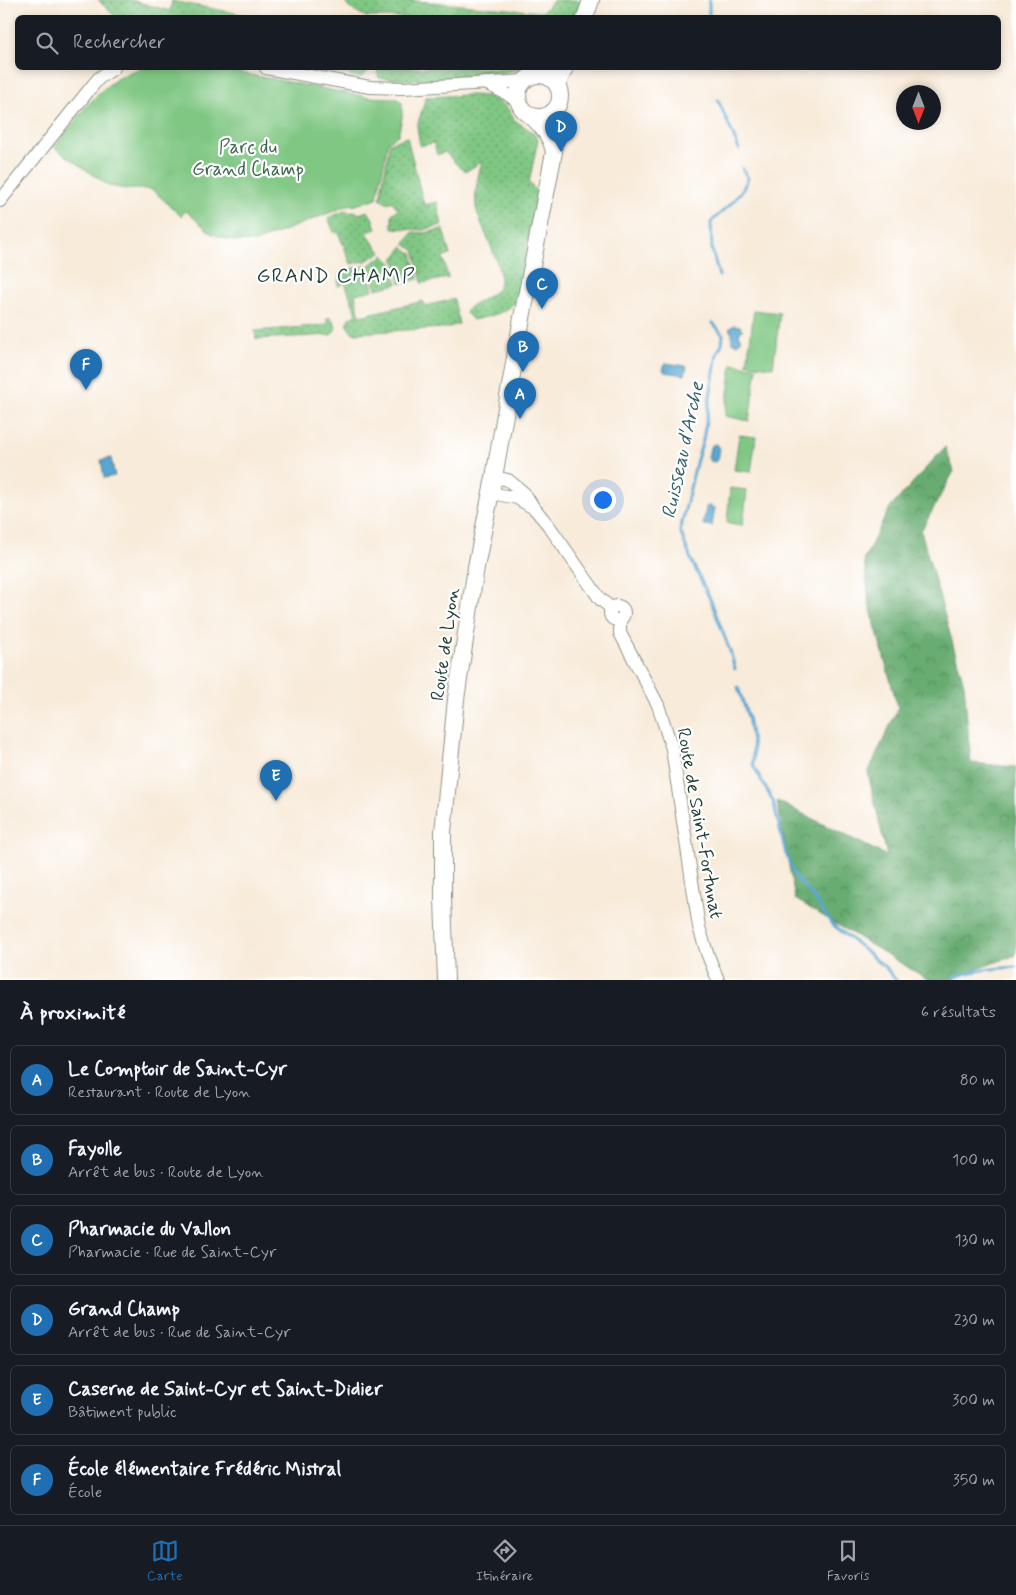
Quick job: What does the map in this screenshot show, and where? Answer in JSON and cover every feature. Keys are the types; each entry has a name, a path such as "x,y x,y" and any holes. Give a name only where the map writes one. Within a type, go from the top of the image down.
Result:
{"main road":[{"path":"586,15 591,0"},
{"path":"557,85 563,70"},
{"path":"530,115 535,117 544,116 554,110 558,104 560,98 557,85 546,71 529,76 524,81 518,90 518,102 521,107 544,128 552,140"},
{"path":"552,140 554,110"},
{"name":"Route de Lyon","path":"446,980 443,899 444,816 456,699 476,567 554,152 552,140"}],"street":[{"path":"0,201 93,85 99,78 111,70"},
{"path":"277,70 370,87 395,88 524,81"},
{"path":"485,83 518,102"},
{"name":"Route de Saint-Fortunat","path":"492,485 534,508 549,526 600,599 611,608 615,606 622,608 624,614 620,620 620,632 658,705 672,749 699,927 718,980"}],"green space":[{"path":"98,0 131,0 170,11 172,1 246,15 114,15"},
{"path":"405,0 542,12 554,0 584,0 578,15 362,15 348,7 345,1"},
{"name":"Parc du Grand Champ","path":"138,70 226,70 368,97 397,98 402,103 402,118 398,135 388,142 377,198 353,206 352,204 255,242 233,241 212,234 186,211 181,216 150,189 125,189 109,186 54,147 83,111 105,88 130,72"},
{"path":"323,70 367,70 364,76 359,77"},
{"path":"378,70 516,70 484,76 416,80 379,78"},
{"path":"465,95 493,98 503,104 514,119 538,139 529,183 537,191 517,300 503,311 473,320 466,313 466,310 495,291 500,281 496,261 476,207 476,189 482,161 467,171 460,168 445,152 437,155 434,143 420,146 417,126 426,97"},
{"path":"407,137 424,205 437,202 442,225 423,230 392,228 392,214 398,209 392,201 388,203 380,198 390,143"},
{"path":"347,210 349,213 356,211 358,214 368,211 373,219 376,229 367,232 381,252 366,261 351,264 338,232 334,232 328,218"},
{"path":"443,229 450,255 443,257 448,278 422,283 414,250 404,244 413,232 424,233"},
{"path":"403,247 412,253 418,279 400,283 396,263 393,259"},
{"path":"384,255 392,263 397,284 376,289 369,265"},
{"path":"366,266 373,290 355,294 360,316 423,301 425,306 454,299 459,324 445,328 352,332 348,327 348,321 349,318 357,315 345,283 338,286 338,280 346,270"},
{"path":"754,310 780,313 773,367 747,364"},
{"path":"327,318 331,318 335,325 331,335 256,339 255,331 327,325"},
{"path":"732,364 757,368 749,421 725,416"},
{"path":"739,435 756,437 751,472 734,470"},
{"path":"945,447 954,471 921,531 964,684 971,763 1016,767 1016,955 946,980 929,980 795,899 777,801 887,856 868,773 898,708 869,603 864,559 889,509"},
{"path":"730,488 747,490 743,525 727,523"}],"water":[{"path":"734,325 740,326 743,330 739,333 741,341 737,344 732,342 732,334 729,329"},
{"path":"666,363 687,366 685,375 664,372 664,365"},
{"path":"714,444 718,445 720,449 718,460 714,462 708,458 710,447"},
{"path":"111,458 115,476 104,478 101,460"},
{"path":"711,505 712,508 715,508 712,526 703,525 706,507"}],"waterway":[{"name":"Ruisseau d'Arche","path":"709,0 709,15"},
{"name":"Ruisseau d'Arche","path":"718,100 739,149"},
{"name":"Ruisseau d'Arche","path":"719,276 712,250 711,222 742,191 748,178 742,168"},
{"name":"Ruisseau d'Arche","path":"713,323 723,335 722,344 717,354 703,440 680,531 692,562 711,601 735,669"},
{"name":"Ruisseau d'Arche","path":"738,687 748,717 753,747 753,765 773,801 786,854 795,876 814,898 831,923 885,967 896,980"},
{"name":"Ruisseau d'Arche","path":"950,980 973,972 1016,967"}],"place":[{"name":"Grand Champ","path":"561,152"},
{"name":"Pharmacie du Vallon","path":"542,309"},
{"name":"Fayolle","path":"523,372"},
{"name":"École élémentaire Frédéric Mistral","path":"86,390"},
{"name":"Le Comptoir de Saint-Cyr","path":"520,419"},
{"name":"Caserne de Saint-Cyr et Saint-Didier","path":"276,801"}],"district":[{"name":"GRAND CHAMP","path":"336,275"}]}
